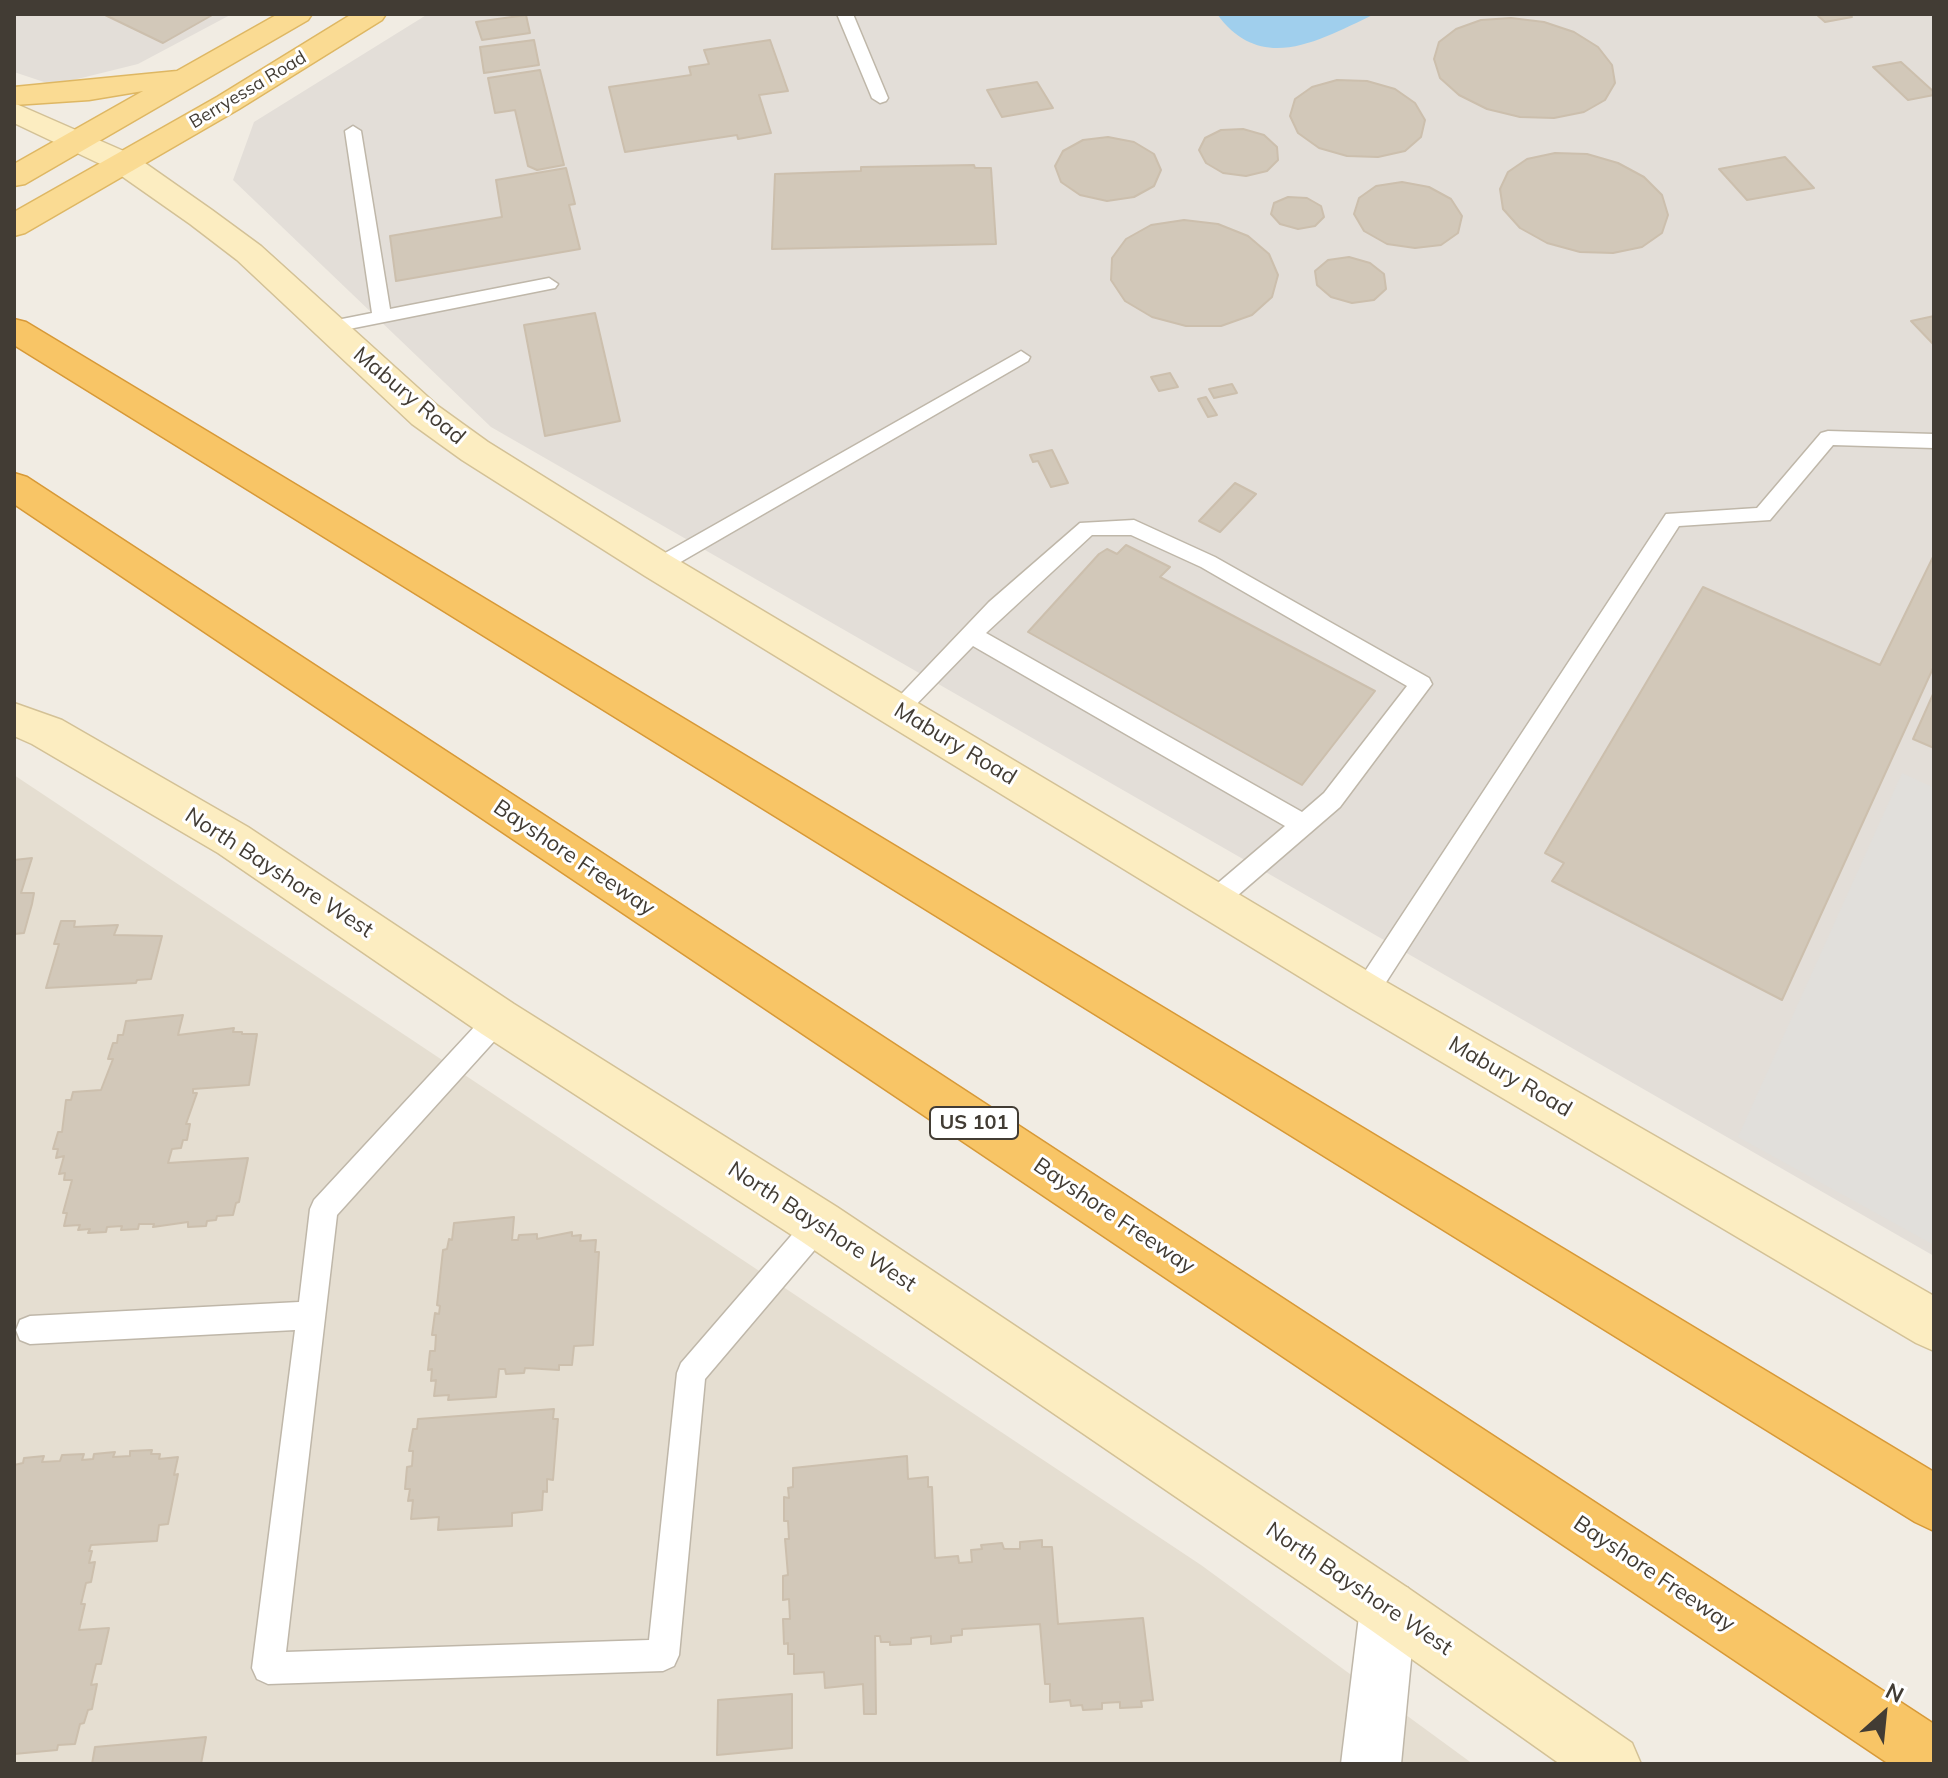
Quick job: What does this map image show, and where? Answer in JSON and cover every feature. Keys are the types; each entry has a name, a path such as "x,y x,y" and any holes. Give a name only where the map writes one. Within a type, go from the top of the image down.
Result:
{"highway":[{"path":"14,330 1934,1503"},
{"name":"Bayshore Freeway","path":"14,486 1934,1759"}],"main road":[{"name":"Berryessa Road","path":"14,177 298,14"},
{"name":"Berryessa Road","path":"21,222 228,103 372,14"},
{"path":"14,96 89,91 121,84 190,77"}],"street":[{"name":"Mabury Road","path":"14,112 124,163 249,253 425,415 475,451 658,566 1365,993 1934,1325"},
{"name":"North Bayshore West","path":"14,719 47,732 233,840 498,1019 819,1224 1388,1608 1611,1764"},
{"path":"1371,1764 1388,1608"}],"lane":[{"path":"845,14 880,98"},
{"path":"353,131 382,316"},
{"path":"329,327 549,284"},
{"path":"658,566 1021,357"},
{"path":"1365,993 1673,519 1763,515 1828,438 1934,441"},
{"path":"898,709 971,634 1087,528 1134,527 1208,562 1421,684 1332,800 1214,901"},
{"path":"971,634 1304,825"},
{"path":"498,1019 324,1209 268,1668 663,1655 691,1373 819,1224"},
{"path":"30,1330 311,1315"}],"shaded area":[{"path":"14,14 232,14 138,64 53,85 14,72"},
{"path":"428,14 1934,14 1934,1256 491,427 233,180 254,122"},
{"path":"1902,773 1934,788 1934,1245 1738,1137"},
{"path":"14,775 1201,1565 1473,1764 14,1764"}],"water":[{"path":"1217,14 1375,14 1313,41 1293,47 1273,48 1253,44 1234,33"}],"building":[{"path":"103,14 214,14 163,43"},
{"path":"1816,14 1848,14 1852,17 1825,22"},
{"path":"526,15 530,33 482,40 476,22"},
{"path":"1511,18 1544,22 1574,32 1598,47 1612,65 1615,83 1605,100 1584,112 1554,118 1520,117 1487,109 1459,95 1440,78 1434,59 1439,42 1456,29 1481,20"},
{"path":"534,40 539,65 484,73 480,47"},
{"path":"770,40 788,91 759,95 771,133 738,139 737,135 625,152 609,87 691,75 689,67 709,64 704,50"},
{"path":"1901,62 1934,95 1908,100 1873,67"},
{"path":"540,70 564,165 537,170 528,166 515,110 495,113 488,78"},
{"path":"1337,80 1367,81 1395,89 1415,103 1425,120 1421,137 1405,151 1378,157 1347,156 1319,148 1298,133 1290,116 1295,99 1312,87"},
{"path":"1037,82 1053,108 1002,117 987,90"},
{"path":"1243,129 1264,135 1277,147 1278,160 1267,171 1246,176 1223,173 1206,163 1199,150 1205,138 1221,130"},
{"path":"1108,137 1134,142 1154,154 1161,170 1154,186 1134,197 1107,201 1080,195 1061,182 1055,166 1063,151 1083,140"},
{"path":"1555,153 1587,154 1618,163 1644,177 1662,195 1668,215 1662,233 1642,247 1613,253 1580,252 1547,243 1520,228 1503,209 1500,189 1508,172 1527,159"},
{"path":"1785,157 1814,188 1747,200 1719,169"},
{"path":"974,165 975,168 991,168 996,244 772,249 775,174 861,171 861,167"},
{"path":"566,168 575,204 569,205 580,249 396,281 390,236 502,217 496,180"},
{"path":"1402,182 1429,187 1451,199 1462,216 1458,233 1441,245 1415,248 1387,244 1364,231 1354,214 1359,198 1376,186"},
{"path":"1288,197 1307,198 1321,206 1324,217 1315,226 1298,229 1280,224 1271,214 1274,203"},
{"path":"1184,220 1218,224 1248,236 1269,254 1278,275 1272,297 1252,315 1221,326 1186,326 1152,317 1125,301 1111,280 1112,258 1126,239 1151,225"},
{"path":"1349,257 1370,263 1384,274 1386,289 1374,300 1352,303 1331,297 1317,285 1315,271 1328,260"},
{"path":"595,313 620,421 545,436 524,325"},
{"path":"1934,316 1934,345 1911,321"},
{"path":"1170,373 1178,387 1159,391 1151,377"},
{"path":"1232,384 1237,393 1214,398 1209,389"},
{"path":"1206,397 1217,415 1208,417 1198,399"},
{"path":"1052,450 1068,483 1051,487 1038,461 1033,462 1030,455"},
{"path":"1235,483 1256,494 1220,532 1199,521"},
{"path":"1126,545 1170,567 1160,577 1375,691 1302,785 1028,632 1099,554 1107,549 1117,554"},
{"path":"1934,555 1934,666 1782,1000 1552,881 1564,863 1545,853 1703,587 1880,665"},
{"path":"1934,692 1934,748 1913,739"},
{"path":"32,858 21,893 34,893 32,904 24,933 14,934 14,860"},
{"path":"61,921 75,921 74,927 118,925 114,935 162,936 151,979 137,980 136,983 46,988 59,944 54,944"},
{"path":"183,1015 178,1035 234,1028 233,1032 257,1034 249,1085 193,1089 193,1093 197,1093 186,1124 190,1124 187,1140 183,1140 181,1148 172,1149 168,1163 248,1158 239,1202 233,1215 217,1216 216,1220 207,1221 206,1226 188,1227 188,1222 153,1227 154,1224 139,1224 138,1229 107,1227 106,1232 88,1233 90,1229 78,1230 80,1225 64,1226 67,1213 63,1213 72,1180 64,1180 65,1173 59,1174 64,1156 56,1158 58,1149 53,1149 58,1132 62,1132 66,1100 71,1100 73,1092 101,1090 113,1059 108,1059 113,1043 117,1043 118,1035 123,1035 126,1021"},
{"path":"514,1217 512,1240 518,1240 519,1235 537,1234 537,1239 572,1232 572,1236 581,1235 580,1241 596,1240 595,1252 599,1252 593,1345 574,1346 572,1365 559,1365 559,1370 525,1368 524,1373 506,1374 505,1369 499,1369 496,1397 448,1400 449,1395 434,1396 436,1380 431,1381 432,1369 428,1370 430,1351 435,1351 436,1335 432,1335 435,1313 439,1314 440,1306 437,1305 443,1250 447,1249 449,1239 452,1240 454,1223"},
{"path":"554,1409 553,1419 558,1419 553,1480 547,1479 542,1510 512,1513 512,1526 438,1530 439,1517 411,1519 413,1500 408,1501 410,1489 405,1489 407,1467 412,1466 413,1451 409,1451 413,1429 417,1429 418,1419"},
{"path":"152,1450 151,1454 160,1454 159,1459 178,1457 174,1475 178,1474 168,1524 159,1525 157,1541 91,1545 89,1551 92,1551 89,1563 95,1562 91,1582 86,1583 81,1604 85,1604 79,1630 109,1628 101,1664 96,1664 91,1685 97,1684 92,1709 88,1710 84,1723 80,1724 75,1744 58,1745 57,1750 14,1754 14,1465 23,1463 24,1458 44,1456 42,1462 60,1461 62,1455 84,1454 82,1460 93,1459 94,1454 115,1452 113,1457 130,1456 130,1451"},
{"path":"907,1456 908,1479 928,1477 928,1487 932,1487 935,1558 958,1556 959,1563 972,1562 971,1550 982,1549 981,1545 1002,1543 1004,1549 1020,1549 1020,1542 1042,1540 1042,1547 1052,1547 1058,1624 1143,1618 1153,1700 1141,1701 1142,1707 1120,1708 1120,1702 1102,1703 1102,1709 1083,1710 1082,1705 1071,1706 1070,1700 1050,1702 1050,1684 1045,1684 1040,1624 962,1629 962,1635 951,1636 951,1642 931,1644 931,1636 911,1638 911,1644 890,1645 890,1642 881,1642 880,1636 875,1636 876,1714 864,1714 863,1684 825,1688 824,1672 794,1674 794,1654 788,1654 788,1643 784,1644 783,1619 790,1619 789,1599 783,1600 783,1576 788,1575 785,1539 789,1539 788,1521 784,1521 784,1497 789,1498 788,1488 793,1487 793,1468"},
{"path":"792,1694 792,1748 717,1755 718,1700"},
{"path":"206,1737 201,1764 92,1764 95,1747"}]}
